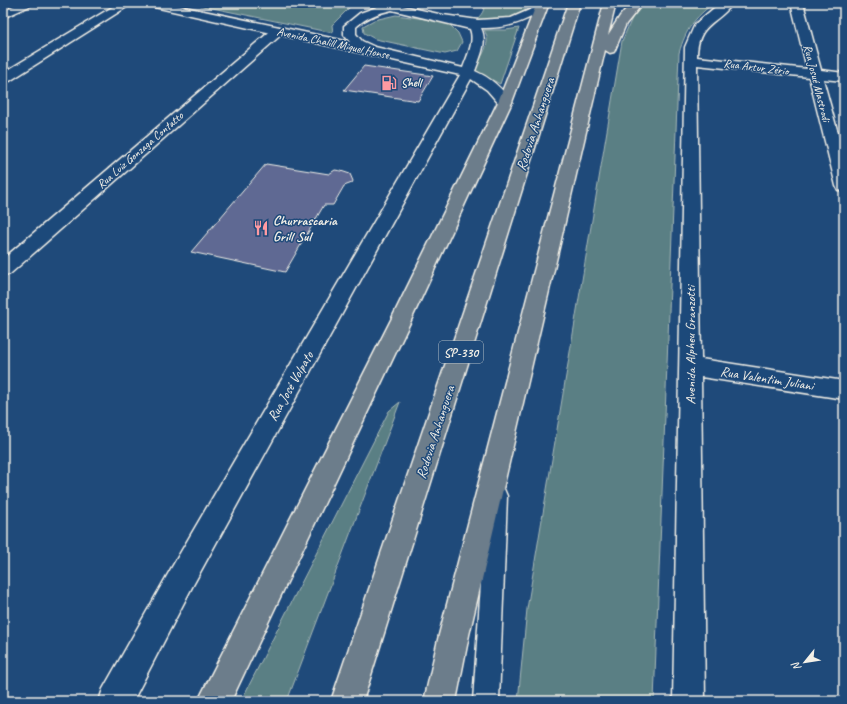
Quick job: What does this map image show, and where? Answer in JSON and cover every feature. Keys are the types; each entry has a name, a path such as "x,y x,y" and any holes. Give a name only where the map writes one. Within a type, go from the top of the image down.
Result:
{"highway":[{"name":"Rodovia Anhanguera","path":"347,701 574,3"},
{"path":"440,701 456,627 500,446 610,3"},
{"path":"590,84 608,63 612,40 625,16 636,3"},
{"path":"214,701 400,323 505,102 542,5"}],"street":[{"path":"3,15 28,3"},
{"path":"3,79 127,3"},
{"name":"Avenida Chalill Miguel Honse","path":"150,3 430,63 460,61 492,87 505,102"},
{"path":"375,3 455,21 500,24 520,19 542,5"},
{"name":"Avenida Alpheu Granzotti","path":"689,701 691,47 699,27 727,3"},
{"name":"Rua Josué Mastrodi","path":"797,3 844,186"},
{"path":"374,52 358,44 350,35 350,26 358,17 373,11 392,7"},
{"name":"Rua José Volpato","path":"115,701 460,61 473,58 474,49 478,42 478,34 475,27 455,21"},
{"name":"Rua Luiz Gonzaga Contatto","path":"3,269 278,31"},
{"path":"430,63 460,61 474,49"},
{"name":"Rua Artur Zério","path":"691,60 844,78"},
{"name":"Rua Valentim Juliani","path":"690,366 844,390"}],"lane":[{"path":"486,701 500,446"}],"green space":[{"path":"188,3 353,4 332,25 333,33"},
{"path":"483,3 530,3 520,14 513,17 498,20 476,20 483,10"},
{"path":"644,3 714,3 696,19 685,37 679,53 654,701 518,701 527,609 622,41 633,16"},
{"path":"396,15 447,22 458,33 462,42 457,51 445,54 375,39 364,33 363,26 374,20"},
{"path":"519,28 500,84 474,70 485,50 487,40 484,30 506,30"},
{"path":"400,402 287,701 241,701 389,411"}],"building":[{"name":"Shell","path":"364,66 433,76 418,101 344,90"},
{"name":"Churrascaria Grill Sul","path":"266,164 329,174 335,170 341,171 350,174 353,181 352,183 344,186 333,205 324,205 285,272 191,252"}],"place":[{"name":"Shell","path":"389,83"},
{"name":"Churrascaria Grill Sul","path":"261,228"}]}
